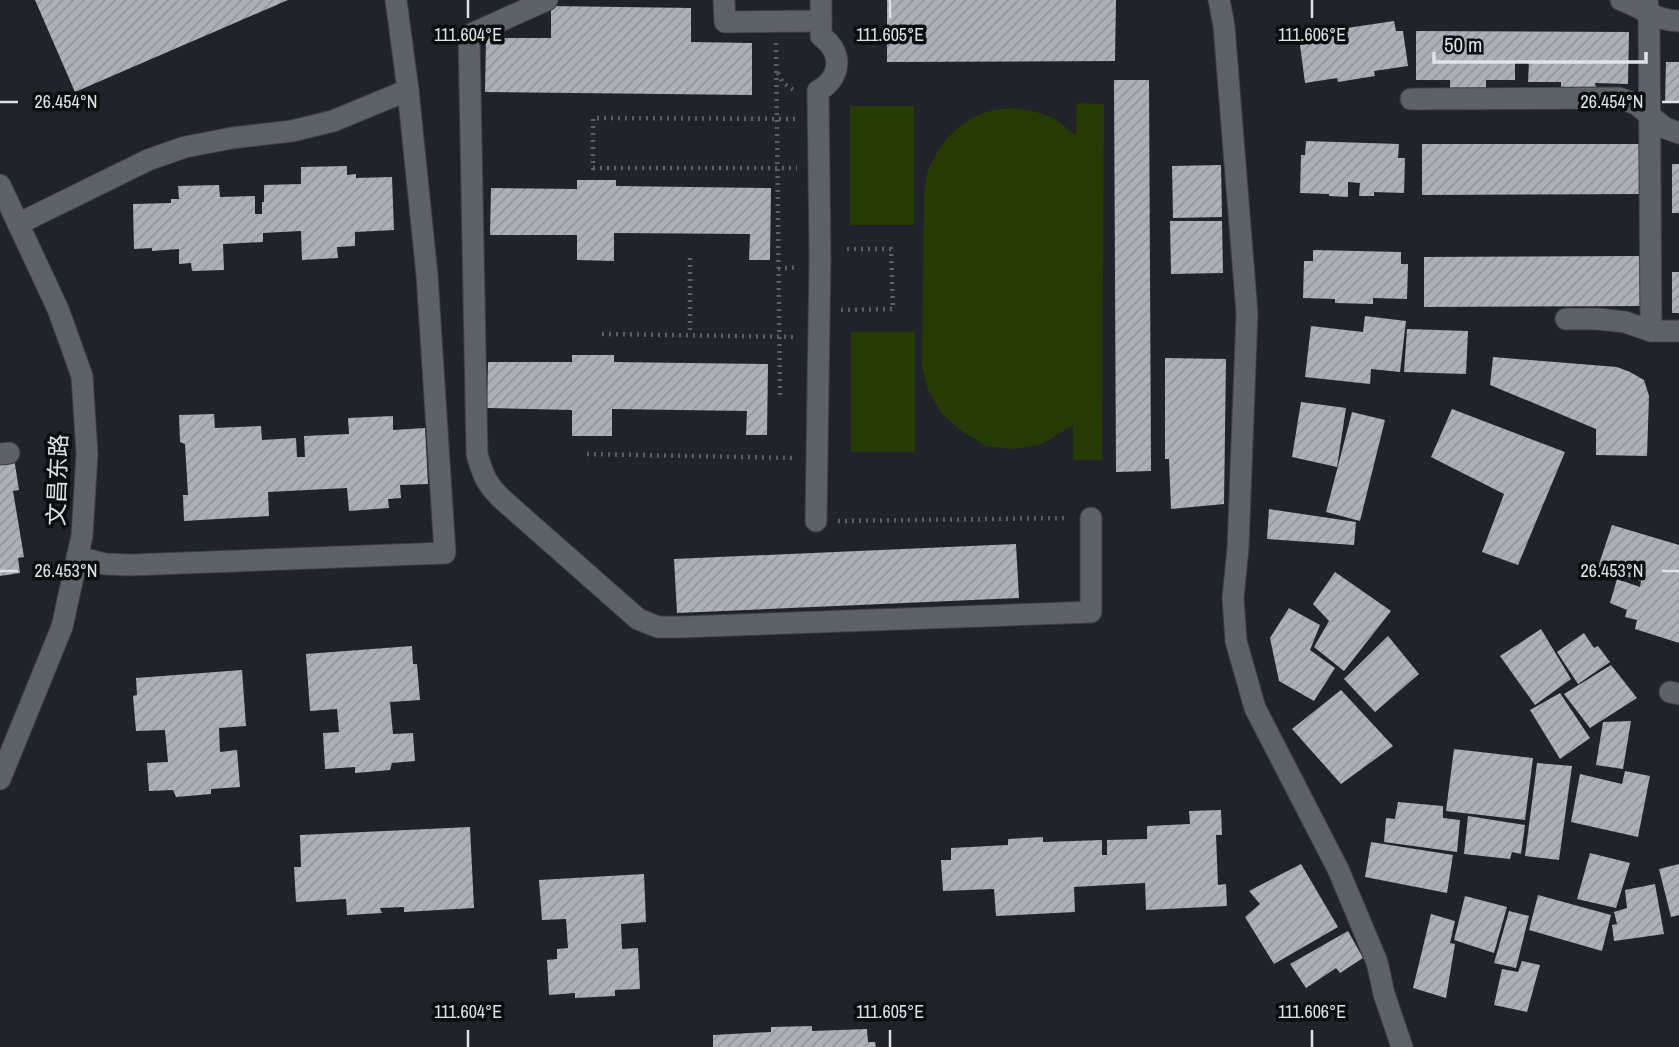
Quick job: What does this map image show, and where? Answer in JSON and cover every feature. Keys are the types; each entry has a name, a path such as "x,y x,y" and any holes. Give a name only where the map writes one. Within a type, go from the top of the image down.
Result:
{"street":[{"path":"77,557 105,564 131,565 445,553 427,275 396,0"},
{"path":"547,0 469,35 477,454 488,486 638,619 658,627 1091,612 1091,518"},
{"path":"724,0 725,22 776,21 821,11 821,36 836,55 837,64 832,80 818,91 820,310 816,521"},
{"path":"1219,0 1224,26 1247,313 1238,548 1233,598 1236,641 1255,708 1338,869 1377,962 1384,994 1402,1047"},
{"path":"1620,0 1648,8 1662,19 1679,21"},
{"path":"1648,8 1651,331"},
{"path":"18,224 148,160 184,147 292,131 333,121 408,90"},
{"path":"1410,99 1619,98 1636,104 1665,128 1679,132"},
{"name":"文昌东路","path":"0,185 58,310 82,376 88,454 82,536 62,627 0,779"},
{"path":"1566,319 1598,319 1625,322 1651,331 1679,331"}],"path":[{"path":"776,21 780,395"},
{"path":"785,41 776,56 778,76 794,91 818,91"},
{"path":"817,119 593,118 593,168 818,168"},
{"path":"778,269 805,267 834,250 891,249 893,310 820,310"},
{"path":"690,258 690,335"},
{"path":"602,334 819,338"},
{"path":"587,454 817,458"},
{"path":"816,521 1091,518"}],"green space":[{"path":"1077,103 1104,104 1102,460 1073,460 1073,425 1040,445 1012,449 986,446 963,432 942,414 928,390 922,366 924,194 928,171 939,150 963,124 994,110 1030,110 1049,116 1076,135"},
{"path":"850,106 914,106 914,225 850,225"},
{"path":"851,332 915,332 915,452 851,452"}],"building":[{"path":"35,0 288,0 75,92"},
{"path":"887,0 1116,0 1115,61 887,62"},
{"path":"551,6 691,8 691,42 752,43 752,95 485,92 486,38 551,38"},
{"path":"1394,21 1396,31 1403,31 1408,66 1374,71 1375,76 1338,82 1337,78 1305,83 1300,45 1308,44 1307,34"},
{"path":"1416,31 1629,32 1628,84 1595,83 1597,90 1561,89 1561,82 1528,82 1529,61 1515,61 1515,80 1486,80 1486,90 1450,90 1450,80 1416,80"},
{"path":"1666,62 1679,62 1679,103 1665,103"},
{"path":"1114,80 1149,80 1151,471 1116,472"},
{"path":"1306,141 1399,144 1398,158 1405,158 1404,193 1374,192 1374,196 1359,196 1360,183 1348,182 1348,197 1300,193 1301,155 1305,155"},
{"path":"1422,144 1639,144 1639,194 1422,195"},
{"path":"1672,164 1679,164 1679,213 1672,213"},
{"path":"1221,165 1222,217 1173,218 1172,166"},
{"path":"347,166 347,175 356,174 356,178 392,177 394,230 355,232 355,246 337,247 338,258 302,260 301,231 263,233 263,242 223,244 224,270 192,271 191,263 179,264 179,249 134,249 133,204 171,203 171,199 179,199 178,186 219,185 220,197 255,196 255,214 262,214 264,185 301,184 301,167"},
{"path":"577,180 616,180 616,186 771,188 770,260 749,260 750,234 614,233 614,261 577,260 577,235 490,235 491,188 577,189"},
{"path":"1170,221 1222,221 1223,273 1171,274"},
{"path":"1313,250 1401,252 1401,264 1408,264 1407,299 1373,298 1373,304 1335,303 1335,299 1303,298 1304,261 1313,261"},
{"path":"1640,256 1641,306 1424,307 1424,257"},
{"path":"1672,272 1679,272 1679,313 1672,313"},
{"path":"1365,316 1406,321 1400,372 1371,369 1370,384 1305,377 1311,326 1363,332"},
{"path":"1407,329 1468,331 1466,374 1404,372"},
{"path":"572,355 614,355 614,362 768,364 767,435 746,435 747,411 612,409 612,436 572,436 572,410 487,408 488,362 572,362"},
{"path":"1493,357 1617,367 1644,380 1649,396 1647,456 1596,455 1596,429 1490,385"},
{"path":"1165,358 1226,359 1224,504 1171,509 1169,459 1165,459"},
{"path":"1301,402 1346,408 1337,467 1292,457"},
{"path":"1452,409 1565,452 1518,565 1482,552 1504,494 1431,457"},
{"path":"1352,412 1385,420 1360,521 1326,512"},
{"path":"214,414 215,428 261,426 262,440 296,438 297,457 305,457 304,436 349,434 348,418 393,416 393,430 425,428 428,484 400,485 401,498 388,499 389,508 349,511 347,488 268,492 269,516 184,521 183,495 188,495 185,444 180,442 179,415"},
{"path":"14,458 19,490 13,491 24,557 18,558 20,573 0,576 0,460"},
{"path":"1269,509 1356,522 1354,545 1267,539"},
{"path":"1612,525 1679,545 1679,643 1635,629 1637,620 1625,617 1627,610 1610,603 1617,579 1640,587 1641,581 1598,567"},
{"path":"1016,544 1019,598 677,613 674,559"},
{"path":"1335,572 1391,611 1344,671 1314,647 1329,621 1313,604"},
{"path":"1289,608 1320,625 1310,650 1335,668 1314,701 1279,681 1270,638"},
{"path":"1541,629 1571,679 1535,705 1500,656"},
{"path":"1584,633 1594,648 1598,646 1610,662 1578,684 1557,652"},
{"path":"1388,636 1419,674 1375,712 1344,679"},
{"path":"412,646 413,664 417,664 420,700 390,702 393,734 413,733 415,761 392,763 390,770 355,773 355,767 325,769 323,733 339,732 337,709 310,711 306,654"},
{"path":"1611,665 1637,698 1590,728 1564,694"},
{"path":"242,670 246,726 219,728 220,752 237,750 240,787 211,789 211,794 176,797 173,790 149,791 147,763 168,762 165,730 136,731 133,696 137,695 136,678"},
{"path":"1341,690 1393,746 1341,784 1292,729"},
{"path":"1560,693 1590,738 1560,759 1530,710"},
{"path":"1631,721 1623,769 1596,765 1603,722"},
{"path":"1454,749 1533,758 1525,820 1446,811"},
{"path":"1537,763 1572,766 1559,860 1525,856"},
{"path":"1625,771 1650,776 1638,837 1571,822 1580,774 1622,784"},
{"path":"1398,802 1443,806 1443,818 1460,820 1457,852 1384,842 1386,818 1395,819"},
{"path":"1221,810 1222,835 1216,835 1218,885 1226,884 1227,906 1146,910 1145,883 1074,887 1075,912 996,916 994,889 943,891 941,860 951,860 951,848 1008,845 1008,839 1043,837 1043,842 1102,840 1102,855 1107,855 1107,840 1147,839 1147,826 1190,824 1189,811"},
{"path":"1468,816 1525,825 1521,854 1512,852 1510,859 1464,854"},
{"path":"470,827 474,908 404,912 404,907 380,908 382,913 347,915 346,899 296,902 294,867 301,867 300,835"},
{"path":"1371,842 1453,855 1447,893 1365,877"},
{"path":"1590,853 1630,863 1616,908 1577,899"},
{"path":"1301,864 1338,927 1274,964 1245,917 1260,904 1249,891"},
{"path":"1679,864 1679,915 1671,917 1659,869"},
{"path":"644,874 646,922 621,924 622,949 638,948 640,989 615,990 615,996 575,998 575,993 549,995 547,960 557,959 557,949 568,948 566,919 542,920 539,880"},
{"path":"1655,884 1664,934 1614,941 1612,925 1617,924 1614,912 1627,908 1625,890"},
{"path":"1538,895 1611,915 1602,951 1529,930"},
{"path":"1465,896 1507,907 1494,953 1454,940"},
{"path":"1509,911 1529,916 1516,968 1494,963"},
{"path":"1431,914 1455,921 1450,943 1455,944 1446,998 1413,988"},
{"path":"1348,931 1363,958 1340,973 1336,968 1306,988 1290,964"},
{"path":"1522,961 1540,965 1527,1012 1494,1005 1502,969 1518,972"},
{"path":"812,1026 812,1031 867,1029 868,1042 875,1042 876,1047 713,1047 713,1035 771,1032 771,1027"}]}
